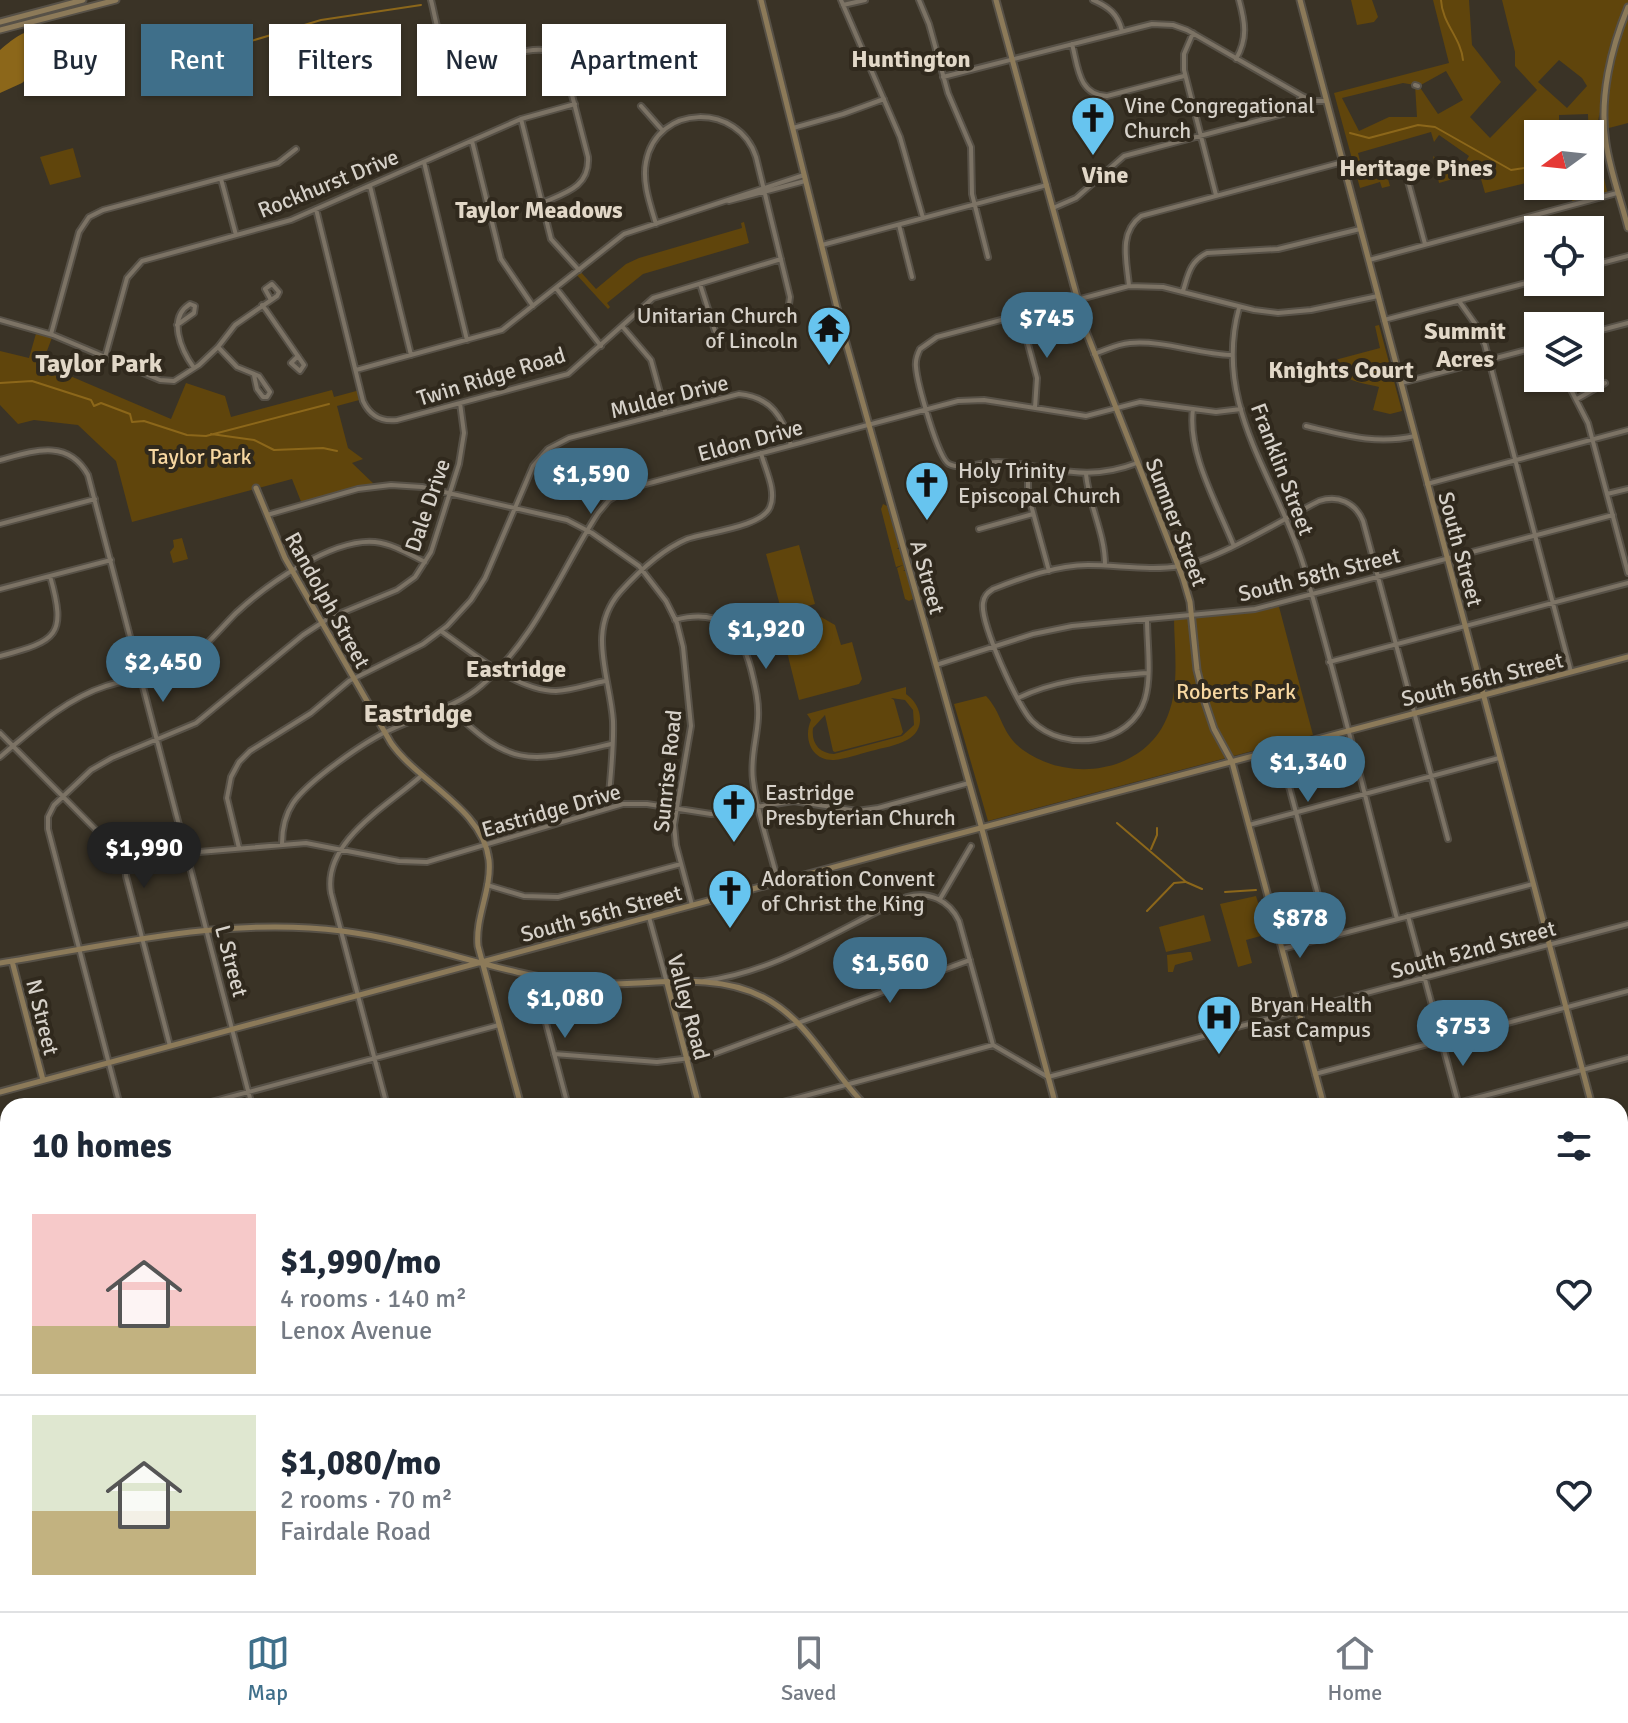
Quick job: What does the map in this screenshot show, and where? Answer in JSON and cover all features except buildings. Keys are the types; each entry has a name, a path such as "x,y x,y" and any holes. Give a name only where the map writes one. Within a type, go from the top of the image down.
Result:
{"main road":[{"path":"0,22 83,0"},
{"path":"0,30 116,0"},
{"name":"A Street","path":"762,0 869,424 1054,1098"},
{"name":"Sumner Street","path":"997,0 1094,354 1179,566 1192,615 1202,694 1214,729 1232,762 1322,1098"},
{"name":"South Street","path":"1300,0 1590,1098"},
{"path":"1628,7 1613,53 1605,105 1606,144 1628,228"},
{"name":"Randolph Street","path":"256,488 292,570 384,732 399,754 473,821 486,845"},
{"name":"South 56th Street","path":"0,1092 1628,657"},
{"path":"486,845 490,867 478,928 482,962 519,1098"},
{"path":"0,963 207,930 278,926 341,930 537,976 602,985 702,982 728,985 774,1003 800,1024 858,1098"},
{"path":"448,954 451,962 449,971"},
{"name":"N Street","path":"12,961 43,1080"},
{"name":"Valley Road","path":"667,983 697,1098"}],"street":[{"path":"431,0 443,42 456,56 473,61 540,49 553,52 564,64 588,157 587,172 575,188 542,203"},
{"path":"865,0 842,3 905,151 923,218"},
{"path":"919,0 929,24 943,77 971,147 974,205 988,257"},
{"path":"1093,0 1111,9 1122,31"},
{"path":"1236,59 1246,30 1239,0"},
{"path":"943,77 1165,23 1193,33 1302,96 1313,101 1327,101"},
{"path":"1193,33 1184,54 1185,76 1216,195"},
{"path":"1072,44 1083,84 1097,96 1185,76"},
{"path":"1053,208 1076,198 1124,156 1283,114 1296,106 1302,96"},
{"path":"793,128 884,99"},
{"name":"Rockhurst Drive","path":"105,357 127,278 137,265 152,257 291,220 521,119 575,104"},
{"path":"641,106 663,131"},
{"path":"656,224 645,168 651,148 663,131 681,120 696,116 713,117 729,123 753,147 790,297 788,312"},
{"path":"521,119 552,241 579,270"},
{"path":"472,141 501,259 533,306"},
{"path":"51,334 79,232 89,217 103,210 284,161 296,149"},
{"path":"424,162 467,340"},
{"path":"1129,286 1125,243 1133,223 1146,214 1343,162"},
{"path":"221,178 236,235"},
{"path":"316,209 356,370 502,330 622,235 805,178"},
{"path":"1408,181 1425,244"},
{"path":"822,245 1047,185"},
{"path":"370,186 411,355"},
{"path":"1369,260 1618,192"},
{"path":"899,225 912,277"},
{"path":"1183,291 1191,266 1197,258 1207,253 1278,249 1360,229"},
{"path":"1604,262 1628,256"},
{"name":"Twin Ridge Road","path":"356,370 363,401 372,414 394,421 565,375 576,369 653,298 781,259"},
{"path":"700,283 715,331"},
{"path":"1384,320 1524,284"},
{"path":"1137,463 1111,472 1086,474 993,462 958,466 949,464 940,455 916,364 923,345 937,337 1129,286 1152,285 1239,307 1289,313 1378,296"},
{"path":"556,288 601,346"},
{"path":"0,320 51,334 160,380 174,381 218,347 235,325 271,300"},
{"path":"1459,301 1476,325 1489,360 1572,673"},
{"path":"177,325 194,313 195,306 190,304 182,310 177,325 187,357 194,368"},
{"path":"262,305 298,356"},
{"name":"Franklin Street","path":"1239,307 1231,355 1241,409 1255,452 1303,563 1397,919"},
{"path":"1020,314 1037,378 1035,408"},
{"path":"1604,329 1628,323"},
{"path":"622,326 651,360 665,412"},
{"path":"1094,354 1123,344 1142,342 1231,355"},
{"path":"218,347 237,367 261,378 269,389 268,396 261,396 254,375"},
{"path":"1401,383 1524,351"},
{"path":"1577,399 1605,383"},
{"path":"1573,392 1593,440 1625,552 1628,573"},
{"name":"Mulder Drive","path":"239,848 227,794 239,762 250,751 306,717 354,678 423,644 467,605 482,583 533,466 552,446 565,439 729,395 754,396 778,413 791,445"},
{"name":"Eldon Drive","path":"282,844 286,818 297,798 335,765 384,732 448,706 476,690 498,669 537,621 587,530 605,504 627,489 927,408 970,400 1086,416 1132,403 1148,402 1224,412 1241,409"},
{"name":"Dale Drive","path":"62,797 101,764 206,716 291,644 322,623 401,588 415,577 425,562 450,493 463,445 460,403"},
{"path":"1193,409 1192,432 1196,450 1233,544"},
{"path":"1306,426 1366,440 1389,441 1415,436"},
{"path":"1427,484 1628,430"},
{"name":"L Street","path":"0,460 39,449 64,452 84,467 95,499 250,1098"},
{"path":"608,808 612,716 601,647 605,619 618,596 664,551 679,543 765,515 772,497 761,453"},
{"path":"1028,466 1027,489 1049,571"},
{"path":"1086,474 1104,543 1105,565"},
{"name":"Sunrise Road","path":"266,515 342,493 373,487 415,486 562,518 587,530 643,569 661,592 675,620 684,658 691,720 675,809 674,836 692,905"},
{"path":"1607,494 1628,489"},
{"path":"1147,619 1145,696 1136,716 1118,731 1094,740 1069,740 1046,731 1029,717 993,647 983,610 987,594 998,587 1049,571 1073,566 1179,566 1200,560 1329,498 1342,500 1354,507 1363,521 1448,839"},
{"path":"0,524 95,499"},
{"path":"979,529 1033,514"},
{"name":"South 58th Street","path":"936,665 1062,628 1255,609 1613,515"},
{"path":"0,757 48,717 97,689 168,669 185,661 251,600 292,570 342,547 362,542 389,545 425,562"},
{"path":"0,589 111,560"},
{"path":"0,656 37,646 52,634 59,614 50,576"},
{"path":"1329,662 1628,583"},
{"path":"675,620 698,616 718,620 736,633 744,646 758,699 752,773 778,882"},
{"path":"441,631 523,684 549,690 567,690 606,681"},
{"path":"1018,698 1059,682 1147,673"},
{"path":"448,706 486,741 520,755 555,757 612,744"},
{"path":"0,733 93,829 107,837 125,842 142,842 182,832"},
{"path":"1279,749 1329,937"},
{"path":"1249,825 1499,758"},
{"path":"385,1098 329,884 332,867 368,817 421,776"},
{"name":"Eastridge Drive","path":"187,853 312,844 403,862 422,862 447,858 608,808 642,803 718,813 794,801 846,811 870,810 969,783"},
{"path":"62,797 52,808 47,826 118,1098"},
{"path":"125,842 125,870 170,1046"},
{"path":"940,899 971,846"},
{"path":"487,885 524,896 558,897 681,864"},
{"path":"1282,949 1533,884"},
{"path":"702,982 748,973 779,961 909,896 925,895 940,899 956,915 993,1045 1048,1077"},
{"path":"1408,916 1456,1098"},
{"name":"Valley Road","path":"649,917 667,983"},
{"name":"South 52nd Street","path":"1048,1077 1628,924"},
{"path":"554,1054 650,1061 687,1060 721,1052 970,960"},
{"path":"747,990 744,981 748,973"},
{"path":"537,976 537,989 566,1098"},
{"path":"1315,1074 1628,991"},
{"path":"226,1098 499,1025"},
{"path":"798,1098 993,1045"},
{"path":"1480,1098 1628,1058"}],"green space":[{"path":"1351,0 1372,0 1378,17 1374,22 1357,25"},
{"path":"1433,0 1469,0 1472,45 1501,82 1470,117 1490,138 1537,90 1515,66 1515,52 1502,0 1628,0 1628,123 1605,129 1600,112 1598,120 1588,120 1588,114 1559,115 1559,120 1524,120 1524,183 1485,193 1477,165 1461,170 1469,156 1439,135 1434,142 1431,132 1358,153 1363,173 1384,165 1390,186 1382,188 1380,182 1360,188 1334,93 1449,63","holes":["1559,60 1582,78 1587,86 1567,108 1538,82","1446,71 1463,100 1438,114 1419,86","1403,83 1415,85 1417,117 1389,117 1359,131 1342,98"]},
{"path":"73,148 81,177 50,185 40,157"},
{"path":"1433,156 1460,177 1439,183"},
{"path":"744,222 749,243 643,274 607,303 608,309 575,273 579,270 596,289 626,264 639,258 742,228 741,223"},
{"path":"1379,325 1402,411 1390,414 1373,410 1379,387 1346,377 1335,360 1380,348 1375,326"},
{"name":"Taylor Park","path":"37,330 53,335 42,364 171,419 186,383 225,396 231,417 332,390 334,397 360,390 363,399 337,406 348,448 363,459 352,463 376,486 302,504 292,479 132,522 116,461 78,425 34,420 18,424 0,405 0,351 29,358"},
{"path":"883,504 887,506 899,547 897,549 900,549 905,570 903,571 906,571 913,599 909,601 905,599 897,568 903,565 896,567 881,509"},
{"path":"182,538 188,559 173,563 170,552 174,547 173,540"},
{"path":"799,545 815,604 782,613 766,554"},
{"name":"Roberts Park","path":"1278,603 1313,735 988,821 954,704 986,696 1016,744 1042,761 1084,769 1125,761 1143,750 1157,735 1168,715 1175,679 1174,617 1240,611"},
{"path":"821,617 835,625 841,645 852,642 862,679 859,684 799,700 781,628"},
{"path":"906,687 906,694 919,710 920,724 918,730 903,742 834,760 820,757 811,747 808,734 811,720 807,714","holes":["891,698 905,700 913,710 914,725 902,736 834,754 824,752 815,743 813,728 825,715 835,752 901,735 903,732"]},
{"path":"1256,896 1268,934 1246,940 1252,963 1238,967 1220,904"},
{"path":"1204,915 1211,941 1166,952 1159,927"},
{"path":"1191,952 1193,960 1175,965 1173,972 1168,972 1167,955"}],"shaded area":[{"path":"24,34 24,81 0,93 0,50"}],"waterway":[{"path":"1441,0 1463,60"},
{"path":"253,40 321,20 421,5"},
{"path":"1350,133 1369,138 1418,125 1435,127 1511,170 1524,168"},
{"path":"0,383 32,381 91,400 94,406 101,403 130,414 132,422 144,421 187,435 206,436 329,404"},
{"path":"211,434 254,440 274,450 323,448 337,451"},
{"path":"1117,823 1186,882 1202,889"},
{"path":"1151,849 1157,828"},
{"path":"1147,911 1174,883 1185,882"},
{"path":"1225,892 1256,890"}],"place":[{"name":"Vine Congregational Church","path":"1093,157"},
{"name":"Unitarian Church of Lincoln","path":"829,367"},
{"name":"Holy Trinity Episcopal Church","path":"927,522"},
{"name":"Eastridge Presbyterian Church","path":"734,844"},
{"name":"Adoration Convent of Christ the King","path":"730,930"},
{"name":"Bryan Health East Campus","path":"1219,1056"}],"district":[{"name":"Huntington","path":"911,59"},
{"name":"Heritage Pines","path":"1416,168"},
{"name":"Vine","path":"1105,175"},
{"name":"Taylor Meadows","path":"539,210"},
{"name":"Summit Acres","path":"1465,345"},
{"name":"Taylor Park","path":"99,363"},
{"name":"Knights Court","path":"1341,370"},
{"name":"Eastridge","path":"516,669"},
{"name":"Eastridge","path":"418,713"}]}
